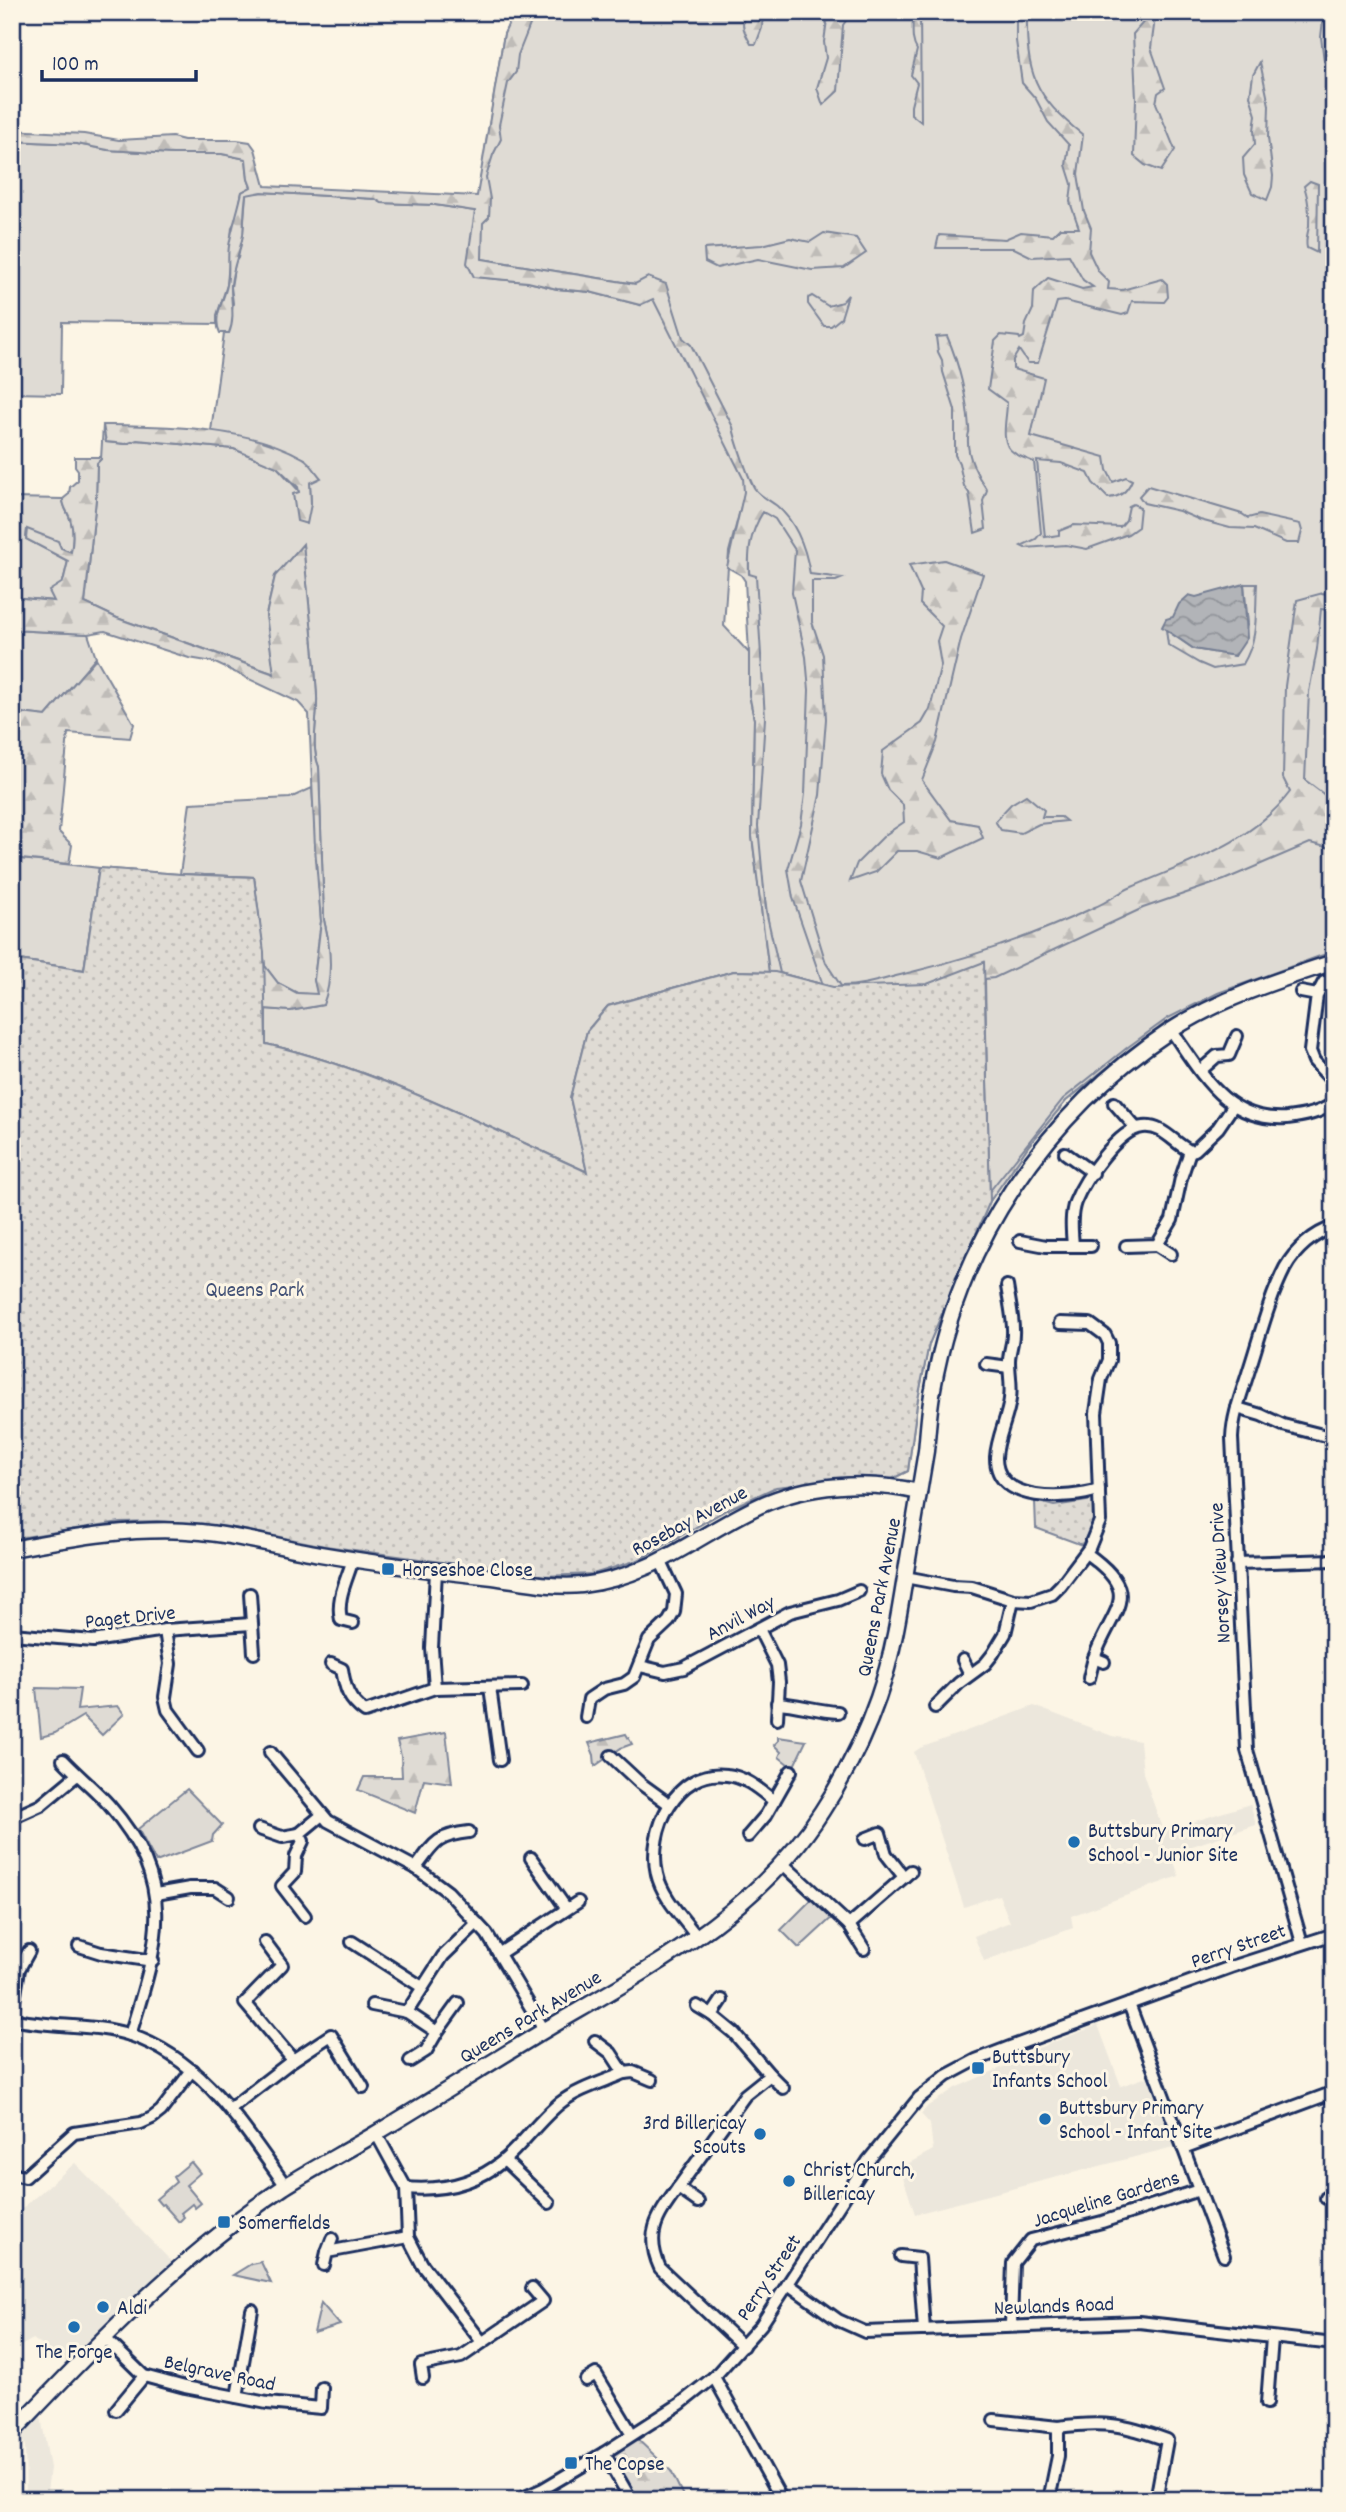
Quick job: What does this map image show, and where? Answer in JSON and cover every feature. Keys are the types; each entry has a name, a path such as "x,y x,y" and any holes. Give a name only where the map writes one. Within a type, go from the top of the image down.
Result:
{"street":[{"name":"Queens Park Avenue","path":"12,2433 71,2370 155,2290 218,2235 286,2186 626,1983 697,1937 732,1912 783,1864 823,1810 861,1740 878,1698 887,1668 905,1577 933,1386 949,1321 992,1221 1035,1157 1070,1114 1122,1066 1171,1030 1223,1002 1334,962"},
{"path":"1324,982 1317,995 1310,1051 1314,1061 1334,1083"},
{"path":"1301,992 1317,995"},
{"path":"1171,1030 1200,1071 1233,1106 1249,1114 1264,1118 1285,1118 1321,1111 1334,1103"},
{"path":"1200,1071 1217,1056 1228,1055 1237,1035"},
{"path":"1114,1103 1136,1128"},
{"path":"1157,1245 1172,1220 1190,1151 1209,1138 1233,1106"},
{"path":"1073,1246 1075,1203 1093,1173 1122,1136 1136,1128 1152,1127 1163,1131 1190,1151"},
{"path":"1065,1153 1093,1173"},
{"name":"Norsey View Drive","path":"1302,1943 1247,1750 1231,1438 1237,1408 1263,1326 1286,1267 1296,1252 1310,1239 1334,1227"},
{"path":"1020,1241 1046,1245 1091,1246"},
{"path":"1126,1246 1157,1245 1171,1254"},
{"path":"1007,1286 1013,1334 1009,1357 1010,1400 996,1459 1001,1475 1021,1490 1034,1494 1080,1496 1099,1490"},
{"path":"905,1577 981,1589 1013,1600 1031,1601 1052,1594 1086,1553 1096,1536 1100,1521 1097,1407 1101,1379 1110,1360 1109,1343 1105,1335 1090,1324 1060,1323"},
{"path":"986,1364 1009,1367"},
{"path":"1088,1374 1101,1379"},
{"path":"1237,1408 1262,1415 1283,1425 1334,1438"},
{"name":"Rosebay Avenue","path":"12,1549 110,1532 156,1529 241,1538 436,1572 578,1586 612,1581 661,1562 760,1506 792,1494 851,1485 919,1492"},
{"path":"1086,1553 1110,1571 1121,1594 1115,1617 1101,1640 1099,1660 1088,1678"},
{"path":"353,1623 341,1620 340,1616 341,1591 354,1559"},
{"path":"1237,1563 1334,1560"},
{"path":"586,1717 589,1699 604,1689 624,1684 634,1677 649,1640 669,1621 674,1612 676,1594 661,1562"},
{"path":"435,1688 432,1648 436,1572"},
{"name":"Anvil Way","path":"640,1666 665,1672 674,1671 790,1612 838,1600 859,1591"},
{"path":"250,1594 254,1653"},
{"path":"935,1707 970,1674 985,1664 1006,1634 1013,1600"},
{"name":"Paget Drive","path":"12,1634 86,1641 165,1630 251,1624"},
{"path":"759,1629 777,1665 777,1719"},
{"path":"165,1630 170,1664 165,1697 168,1710 198,1751"},
{"path":"963,1660 970,1674"},
{"path":"331,1664 342,1669 346,1691 354,1703 365,1712 435,1688 522,1686"},
{"path":"490,1687 500,1760"},
{"path":"777,1703 838,1712"},
{"path":"270,1752 328,1821 416,1868 448,1892 500,1953 544,2030"},
{"path":"611,1756 640,1783 669,1804"},
{"path":"63,1760 108,1803 132,1834 149,1865 156,1894 158,1927 153,1961 130,2035"},
{"path":"748,1836 766,1815 791,1771"},
{"path":"12,1818 41,1805 77,1774"},
{"path":"697,1937 666,1895 656,1872 655,1844 658,1829 669,1804 695,1781 713,1774 742,1779 774,1801"},
{"path":"259,1829 282,1837 299,1834 322,1815"},
{"path":"449,1820 451,1834"},
{"path":"416,1868 433,1844 442,1837 469,1832"},
{"path":"849,1925 908,1874 886,1854 880,1833 865,1839"},
{"path":"299,1834 303,1841 296,1856 295,1872 282,1886 305,1916"},
{"path":"531,1858 566,1908"},
{"path":"783,1864 849,1925 864,1949"},
{"path":"156,1894 190,1888 215,1888 229,1897"},
{"path":"500,1953 578,1902"},
{"path":"407,2012 443,1956 477,1923"},
{"name":"Perry Street","path":"518,2500 543,2489 604,2453 680,2404 714,2377 761,2325 868,2161 919,2098 946,2076 976,2060 1129,2004 1334,1934"},
{"path":"265,1942 282,1965 245,2003 293,2060"},
{"path":"352,1942 422,1987"},
{"path":"79,1946 101,1953 153,1961"},
{"path":"29,1951 19,1969 12,2016 41,2025 91,2028 130,2035 165,2052 192,2070 231,2108 286,2186"},
{"path":"712,2015 722,2000"},
{"path":"410,2061 426,2051 458,2003"},
{"path":"1129,2004 1224,2256"},
{"path":"372,2005 407,2012 437,2032"},
{"path":"697,2006 734,2033 783,2088"},
{"path":"231,2108 293,2060 331,2035 363,2087"},
{"path":"595,2041 611,2053 624,2073"},
{"path":"12,2174 24,2177 74,2133 141,2123 152,2118 161,2111 192,2070"},
{"path":"406,2188 439,2188 463,2184 479,2177 504,2160 563,2101 624,2073 632,2072 652,2080"},
{"path":"743,2347 660,2268 652,2240 659,2214 745,2095 770,2075"},
{"path":"1183,2148 1334,2092"},
{"path":"376,2133 406,2188 408,2236 422,2264 482,2342"},
{"path":"504,2160 549,2203"},
{"path":"678,2188 698,2202"},
{"name":"Jacqueline Gardens","path":"1011,2325 1013,2263 1031,2240 1102,2222 1199,2190"},
{"path":"327,2252 408,2236"},
{"path":"324,2265 332,2239"},
{"path":"901,2256 919,2258 924,2330"},
{"name":"Newlands Road","path":"788,2284 853,2329 865,2332 1139,2322 1334,2344"},
{"path":"424,2378 417,2363 461,2357 542,2301 532,2288"},
{"path":"237,2396 252,2310"},
{"name":"Belgrave Road","path":"105,2338 144,2375 185,2387 268,2403 321,2409 322,2388"},
{"path":"1268,2403 1272,2338"},
{"path":"608,2367 591,2377 632,2434"},
{"path":"116,2410 144,2375"},
{"path":"714,2377 782,2500"},
{"path":"994,2420 1058,2427 1091,2423 1116,2424 1167,2440 1156,2500"},
{"path":"1049,2500 1058,2456 1058,2427"},
{"path":"604,2453 631,2500"}],"shaded area":[{"name":"Buttsbury Primary School - Junior Site","path":"1034,1706 1112,1736 1140,1741 1143,1773 1163,1831 1250,1804 1256,1825 1171,1853 1179,1876 1071,1916 1073,1928 984,1961 974,1936 1010,1922 999,1895 964,1907 914,1752"},
{"name":"Buttsbury Primary School - Infant Site","path":"1098,2025 1121,2086 1147,2077 1177,2146 915,2214 900,2168 933,2150 930,2124 921,2114 928,2106 955,2088 1010,2064 1015,2057"},
{"path":"75,2163 173,2263 70,2365 33,2339 12,2351 12,2217"},
{"path":"39,2405 50,2468 46,2500 26,2500 25,2446 18,2427"}],"green space":[{"path":"514,12 1334,12 1334,956 1219,997 1170,1022 1130,1049 1066,1101 1029,1145 990,1201 984,962 927,984 833,987 775,972 755,825 759,718 744,495 729,552 724,626 749,653 749,694 754,719 752,836 769,972 734,971 608,1006 587,1031 588,1172 390,1084 349,1068 266,1044 265,1009 290,1011 323,1005 328,938 324,920 319,767 315,750 317,697 303,545 275,576 266,615 275,674 117,618 85,603 97,463 101,459 103,425 106,442 126,444 137,440 234,449 277,467 311,504 305,459 267,443 211,431 224,333 229,333 233,303 231,287 243,233 246,194 262,192 375,199 382,203 435,205 475,211 504,34","holes":["482,259 635,284 640,305 590,292 474,277"]},
{"name":"Queens Park","path":"514,12 535,12 518,55 516,72 508,83 499,125 501,139 486,177 490,199 489,217 483,223 482,259 635,284 648,277 666,284 683,338 691,345 733,427 755,489 790,520 803,546 810,574 843,578 836,581 812,581 812,622 823,655 826,719 820,795 801,881 826,963 841,986 865,984 929,968 1025,937 1072,918 1127,889 1218,849 1257,825 1275,810 1290,792 1283,778 1285,686 1297,600 1323,593 1334,597 1334,611 1321,609 1309,692 1305,780 1334,802 1334,849 1310,843 1224,880 1143,908 994,978 985,979 989,1192 1063,1099 1168,1018 1218,993 1320,956 1334,952 1334,956 1219,997 1170,1022 1130,1049 1066,1101 1029,1145 990,1201 929,1344 908,1471 888,1481 869,1477 776,1487 726,1510 638,1560 593,1574 543,1576 325,1546 229,1527 157,1521 120,1522 12,1539 12,959 84,970 99,868 254,877 265,966 278,983 297,993 317,994 314,980 321,921 309,714 298,702 213,662 189,658 105,631 88,634 12,630 12,597 54,601 49,591 63,582 68,561 26,539 27,529 58,541 61,548 71,552 73,530 63,499 78,480 75,457 101,459 97,463 85,603 117,618 274,674 266,615 275,576 303,544 317,696 315,750 319,767 324,920 330,974 323,1005 290,1011 266,1009 266,1044 349,1068 390,1084 587,1172 570,1098 587,1031 608,1006 734,971 769,972 752,836 754,719 749,694 745,581 741,575 727,567 744,492 743,478 653,299 640,305 590,292 474,277 467,263 475,211 435,205 382,203 375,199 262,192 246,195 243,235 231,284 231,327 229,333 220,333 217,321 228,280 230,239 242,192 251,187 246,159 222,154 108,150 77,144 12,141 12,130 84,134 119,140 172,137 184,140 237,140 250,142 255,149 265,186 477,196 504,34","holes":["763,512 775,519 795,550 792,593 806,657 809,690 805,794 801,824 788,869 793,898 823,985 780,973 766,911 758,826 765,718 756,576 749,574 749,557 753,535"]},
{"path":"746,12 763,12 762,28 756,44 751,44 745,32 743,21"},
{"path":"828,12 852,12 843,25 838,91 823,105 817,88 826,58 824,42"},
{"path":"912,12 920,12 921,122 911,114 917,83 911,75 917,50 913,37"},
{"path":"1016,12 1027,12 1031,68 1043,95 1066,121 1083,135 1078,174 1084,211 1091,228 1089,252 1098,271 1109,282 1108,289 1122,290 1162,279 1167,284 1168,297 1164,302 1132,301 1128,313 1122,315 1065,301 1057,302 1038,363 1028,363 1019,350 1013,360 1013,369 1044,378 1031,436 1105,457 1113,482 1126,477 1132,480 1123,493 1108,498 1093,483 1088,473 1061,463 1037,461 1045,537 1059,535 1059,531 1074,525 1120,527 1126,520 1129,506 1133,504 1140,507 1138,527 1128,534 1087,549 1066,545 1021,546 1036,539 1041,533 1034,462 1009,448 1005,436 1007,403 988,389 995,341 1001,335 1020,339 1024,337 1033,309 1034,291 1048,278 1082,289 1093,287 1083,280 1069,255 1032,257 1014,248 936,248 939,235 1005,239 1021,232 1053,235 1060,228 1079,228 1070,202 1072,184 1066,165 1069,145 1048,122 1036,99 1022,83 1016,41"},
{"path":"1152,12 1154,26 1151,48 1165,88 1158,93 1156,103 1175,150 1161,171 1145,165 1134,156 1136,99 1133,34"},
{"path":"1324,12 1334,12 1334,56 1324,61 1321,37"},
{"path":"1260,62 1269,105 1268,138 1273,176 1267,200 1252,193 1244,175 1243,158 1255,144 1256,115 1250,96 1253,75"},
{"path":"12,141 77,144 108,150 222,154 246,159 251,187 242,192 237,218 232,227 227,285 217,315 217,324 62,322 61,394 12,393"},
{"path":"1310,181 1318,184 1317,253 1306,245 1309,216 1304,186"},
{"path":"824,233 856,238 866,253 844,268 812,270 758,259 717,268 705,262 704,249 762,245 790,238 810,242"},
{"path":"848,295 841,318 831,326 824,326 808,304 808,298 812,296 828,306 842,302"},
{"path":"947,336 964,393 969,452 976,472 987,490 983,501 986,529 975,533 969,493 964,486 955,455 955,410 938,352 936,337"},
{"path":"103,425 205,430 257,439 281,447 303,458 321,478 310,483 311,504 307,524 297,521 293,494 299,492 298,487 277,467 234,449 137,440 126,444 106,442"},
{"path":"1148,486 1248,518 1259,515 1300,524 1302,531 1299,543 1286,543 1254,529 1230,528 1144,503 1139,496"},
{"path":"12,498 63,499 73,530 71,553 27,530 26,539 68,561 63,582 54,601 12,597"},
{"path":"944,560 983,574 961,639 937,742 922,780 951,820 978,825 983,838 941,858 917,851 897,851 876,872 850,881 857,863 885,835 904,822 903,805 888,790 881,774 883,751 922,723 930,709 941,665 937,641 942,626 920,604 921,592 909,565"},
{"path":"1244,584 1257,584 1254,635 1243,664 1213,669 1168,645 1166,630 1194,649 1235,656 1248,623"},
{"path":"12,630 88,634 96,658 46,716 12,712"},
{"path":"96,658 134,724 130,738 68,733 59,832 72,845 69,864 12,858 12,712 46,716"},
{"path":"312,788 321,921 314,980 318,995 297,993 278,983 265,966 254,877 180,874 190,803 290,798"},
{"path":"1026,795 1044,810 1042,817 1061,817 1066,821 1039,824 1021,833 1001,830 995,821 1011,804"},
{"path":"12,858 99,868 84,970 12,959"},
{"name":"Queens Park","path":"99,868 254,877 264,952 266,1044 349,1068 390,1084 587,1172 570,1098 587,1031 608,1006 734,971 775,972 833,987 927,984 984,962 990,1201 929,1344 908,1471 888,1481 869,1477 776,1487 726,1510 638,1560 593,1574 543,1576 325,1546 229,1527 157,1521 120,1522 12,1539 12,959 84,970"},
{"path":"1093,1500 1095,1520 1082,1545 1036,1528 1035,1501 1054,1506"},
{"path":"36,1688 80,1689 77,1710 118,1706 124,1714 102,1735 83,1716 55,1733 41,1737"},
{"path":"446,1732 452,1783 424,1779 415,1813 358,1790 364,1777 402,1777 397,1741"},
{"path":"626,1734 632,1744 621,1748 595,1766 589,1743"},
{"path":"778,1737 806,1741 793,1768 779,1757 781,1752 774,1745"},
{"path":"187,1789 222,1825 213,1835 212,1841 156,1862 138,1829"},
{"path":"817,1894 837,1913 799,1948 781,1930"},
{"path":"191,2162 200,2173 186,2185 201,2203 195,2208 192,2204 181,2213 184,2217 179,2222 156,2199 176,2182 173,2177"},
{"path":"261,2262 271,2283 233,2275 251,2264"},
{"path":"321,2303 340,2325 314,2333"},
{"path":"632,2434 671,2471 685,2500 631,2500 604,2453"}],"water":[{"path":"1244,584 1247,638 1235,656 1194,649 1162,627 1166,619 1173,617 1179,604 1189,595 1196,597"}],"place":[{"name":"Horseshoe Close","path":"388,1569"},
{"name":"Buttsbury Primary School - Junior Site","path":"1074,1842"},
{"name":"Buttsbury Infants School","path":"978,2068"},
{"name":"Buttsbury Primary School - Infant Site","path":"1045,2119"},
{"name":"3rd Billericay Scouts","path":"760,2134"},
{"name":"Christ Church, Billericay","path":"789,2181"},
{"name":"Somerfields","path":"224,2222"},
{"name":"Aldi","path":"103,2307"},
{"name":"The Forge","path":"74,2327"},
{"name":"The Copse","path":"571,2463"}]}
